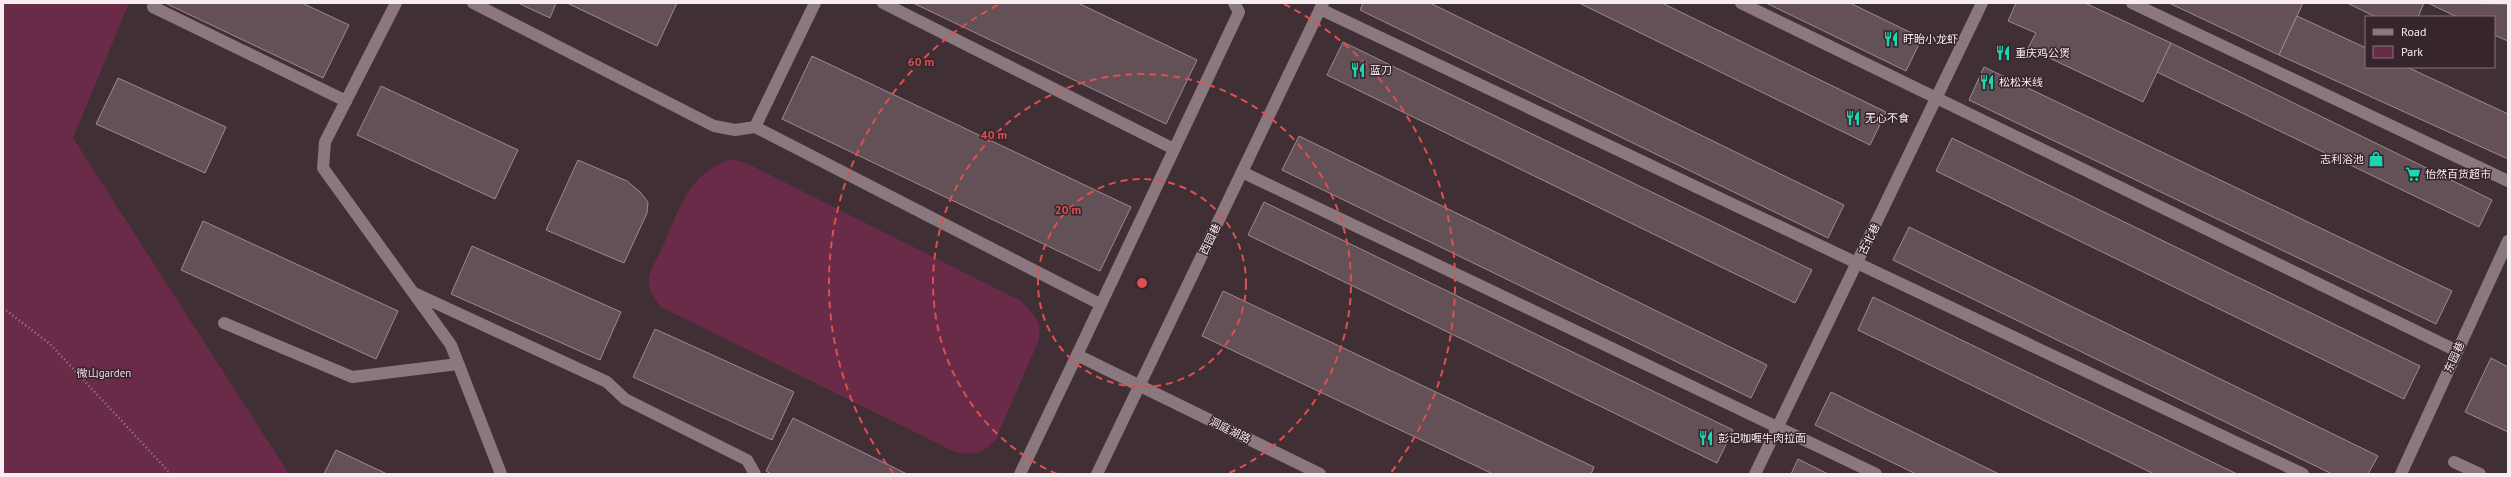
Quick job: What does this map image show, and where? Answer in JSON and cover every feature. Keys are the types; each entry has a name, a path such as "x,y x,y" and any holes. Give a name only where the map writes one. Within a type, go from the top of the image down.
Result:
{"street":[{"path":"396,3 325,142 323,168 451,345 501,474"},
{"path":"473,3 714,126 735,130 755,127 1100,304"},
{"path":"755,127 815,3"},
{"path":"883,3 1174,149"},
{"path":"1020,474 1239,12 1234,3"},
{"path":"1741,3 2457,351"},
{"name":"古北巷","path":"1756,474 1982,3"},
{"path":"2132,3 2508,181"},
{"path":"1321,6 1856,264 2303,474"},
{"name":"西园巷","path":"1097,474 1321,6"},
{"path":"152,7 346,101"},
{"path":"1242,172 1876,474"},
{"name":"东园巷","path":"2401,474 2508,241"},
{"path":"413,292 607,382 625,400 747,460 755,474"},
{"path":"224,323 352,377 458,364"},
{"name":"洞庭湖路","path":"1077,355 1320,474"},
{"path":"2454,462 2480,474"}],"path":[{"path":"3,308 50,344 129,427 171,474"}],"green space":[{"name":"微山garden","path":"3,3 129,3 73,138 289,474 3,474"},
{"path":"732,159 750,165 1021,301 1034,315 1039,324 1038,342 996,439 991,444 978,453 955,452 661,307 651,291 649,276 681,205 695,182 717,165"}],"building":[{"path":"165,3 302,3 349,25 323,78"},
{"path":"518,3 556,3 550,18"},
{"path":"567,3 677,3 657,46"},
{"path":"913,3 1078,3 1197,60 1166,124"},
{"path":"1363,3 1430,3 1844,205 1828,238 1360,10"},
{"path":"1579,3 1662,3 1886,112 1870,145"},
{"path":"1766,3 1850,3 1922,38 1906,71"},
{"path":"2016,3 2085,3 2171,43 2143,102 2028,48 2036,33 2008,21"},
{"path":"2169,3 2303,3 2279,55"},
{"path":"2347,3 2424,3 2418,16 2374,16"},
{"path":"2428,3 2508,4 2508,41 2495,35 2495,16 2455,16"},
{"path":"2297,16 2365,48 2365,68 2409,68 2508,114 2508,159 2279,55"},
{"path":"1343,42 1812,270 1795,303 1327,75"},
{"path":"2171,43 2492,200 2479,227 2157,72"},
{"path":"812,56 1131,207 1100,271 782,119"},
{"path":"1984,67 2452,291 2436,324 1969,100"},
{"path":"118,78 226,127 205,173 96,124"},
{"path":"381,86 518,150 495,199 357,135"},
{"path":"1299,136 1767,365 1751,398 1282,170"},
{"path":"1952,138 2420,366 2404,399 1936,171"},
{"path":"578,160 627,181 640,192 648,202 647,213 624,263 546,230"},
{"path":"1264,202 1733,430 1717,463 1248,235"},
{"path":"203,221 398,311 376,359 181,270"},
{"path":"1909,227 2378,456 2368,474 2332,474 1893,260"},
{"path":"472,246 621,312 600,360 451,294"},
{"path":"1223,291 1594,467 1591,474 1493,474 1202,336"},
{"path":"1873,297 2237,474 2154,474 1858,330"},
{"path":"655,329 794,392 772,440 633,377"},
{"path":"2491,358 2508,367 2508,432 2465,412"},
{"path":"1831,392 1999,474 1916,474 1815,425"},
{"path":"793,418 907,474 771,474 766,471"},
{"path":"336,450 387,474 324,474"},
{"path":"1798,459 1828,474 1791,474"}],"place":[{"name":"盱眙小龙虾","path":"1891,39"},
{"name":"重庆鸡公煲","path":"2003,53"},
{"name":"蓝刀","path":"1358,70"},
{"name":"松松米线","path":"1987,82"},
{"name":"无心不食","path":"1853,118"},
{"name":"志利浴池","path":"2376,159"},
{"name":"怡然百货超市","path":"2413,174"},
{"name":"彭记咖喱牛肉拉面","path":"1706,438"}]}
